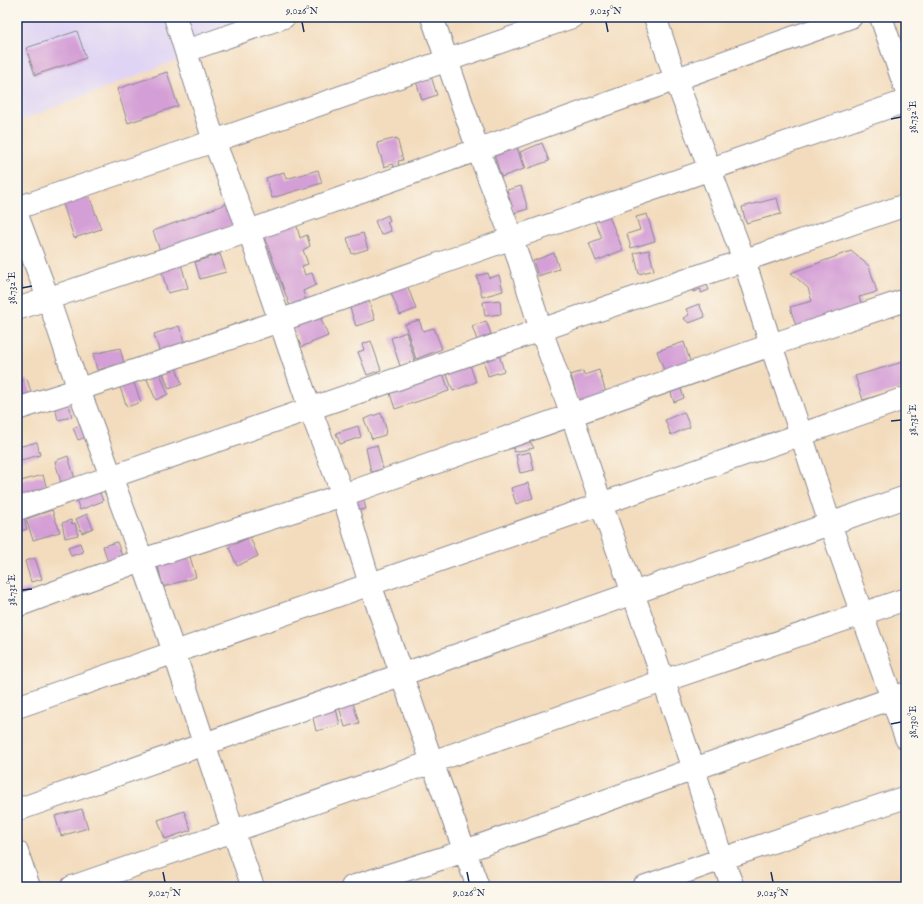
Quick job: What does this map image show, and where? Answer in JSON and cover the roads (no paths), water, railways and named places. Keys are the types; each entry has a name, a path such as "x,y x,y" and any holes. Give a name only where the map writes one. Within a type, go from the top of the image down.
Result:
{"street":[{"path":"175,17 214,141 248,231 310,409 343,495 370,584 432,762 478,887"},
{"path":"186,51 284,17"},
{"path":"432,17 478,150 512,238 541,330 572,415 601,504 694,769 722,859 733,887"},
{"path":"17,208 448,61 572,17"},
{"path":"655,17 676,80 744,260 830,524 862,614 899,696 906,738"},
{"path":"17,309 248,231 851,17"},
{"path":"881,17 906,90"},
{"path":"17,409 79,390 279,321 906,100"},
{"path":"17,509 906,205"},
{"path":"17,215 48,298 79,390 142,560 253,887"},
{"path":"17,606 142,560 343,495 771,345 906,300"},
{"path":"17,707 906,398"},
{"path":"17,810 906,498"},
{"path":"72,887 663,681 906,599"},
{"path":"352,887 465,851 899,696"},
{"path":"643,887 906,797"},
{"path":"17,852 29,887"}]}
